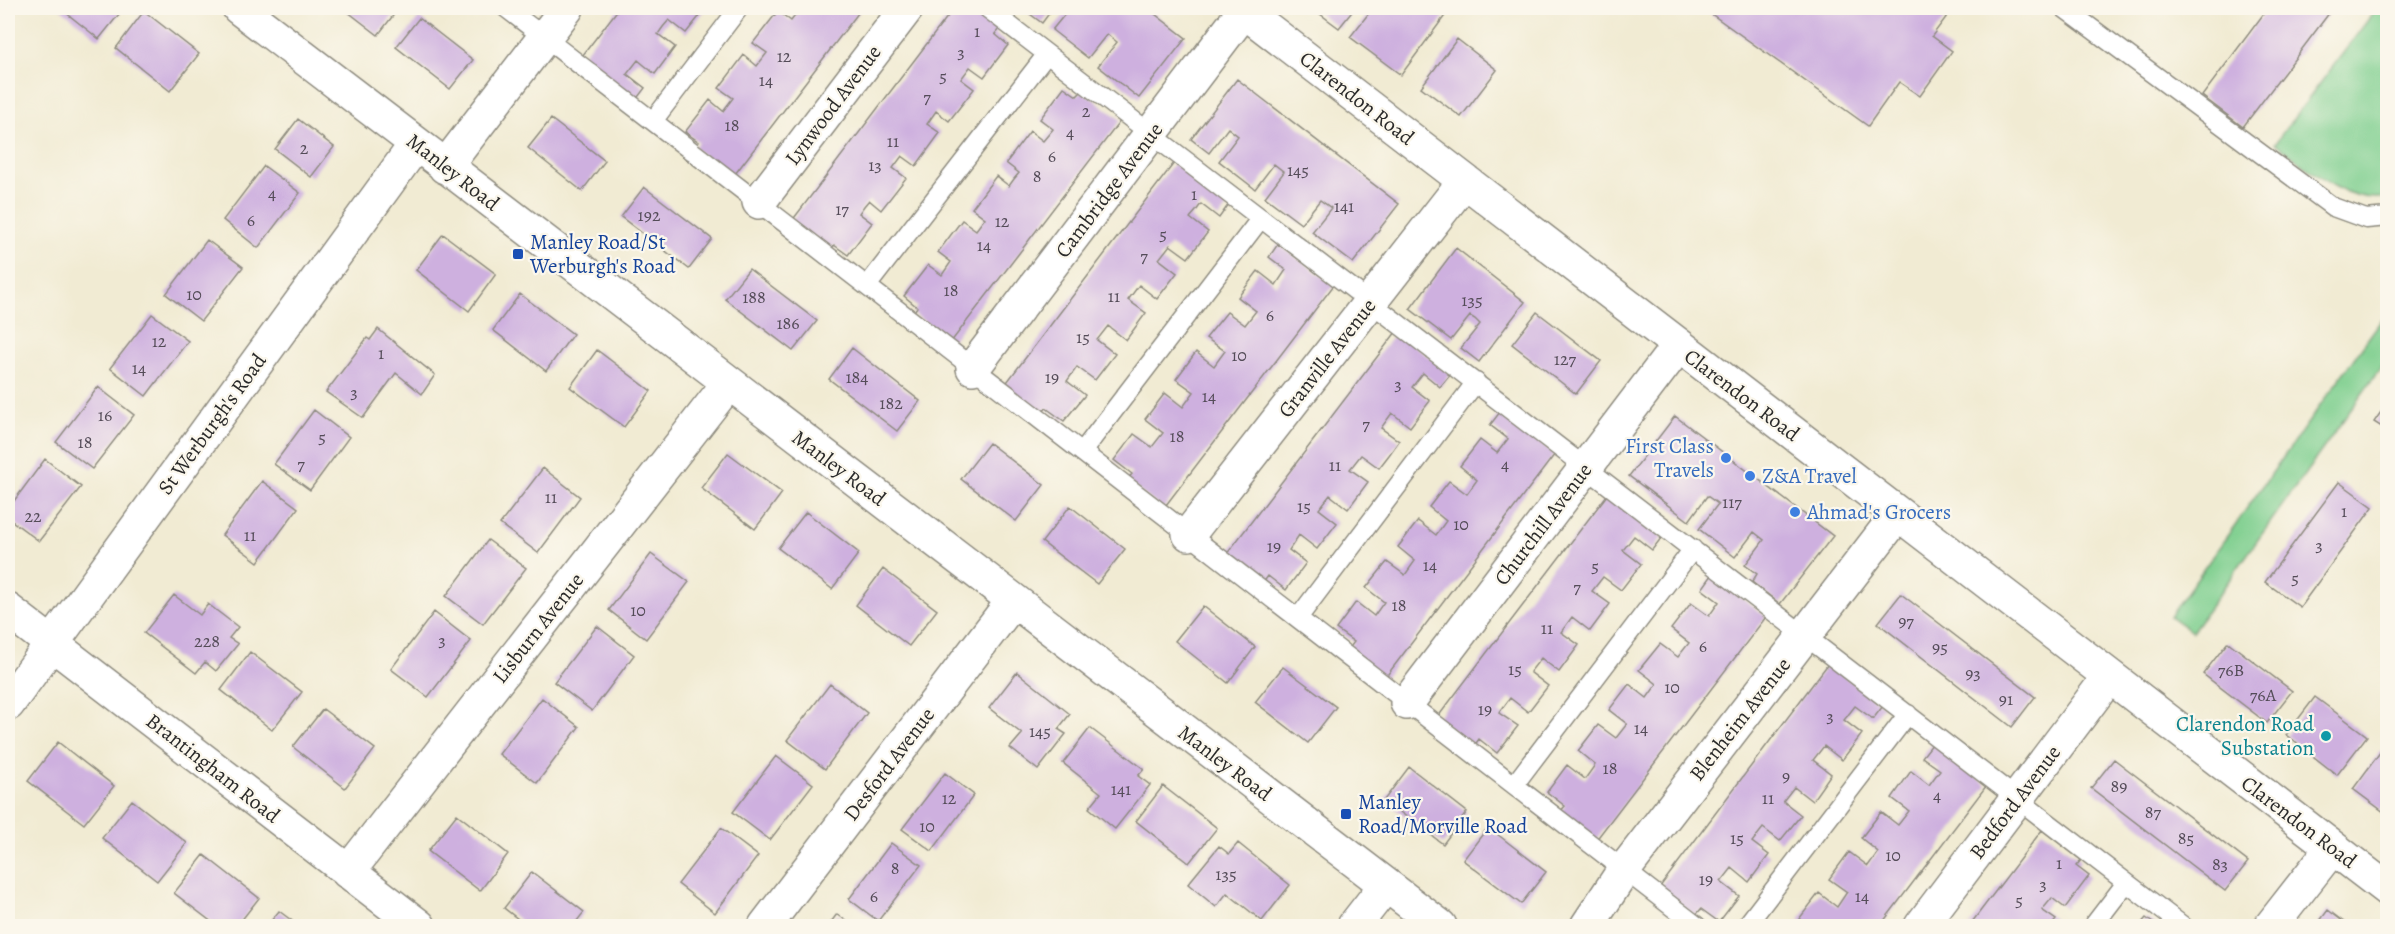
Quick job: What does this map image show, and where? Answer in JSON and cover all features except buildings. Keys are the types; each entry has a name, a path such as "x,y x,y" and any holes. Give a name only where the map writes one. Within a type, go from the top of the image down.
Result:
{"street":[{"name":"Manley Road","path":"239,8 1440,927"},
{"path":"445,167 567,8"},
{"name":"Lynwood Avenue","path":"759,202 908,8"},
{"name":"Cambridge Avenue","path":"973,368 1151,134 1242,9"},
{"name":"Clarendon Road","path":"1242,9 1464,182 2388,890"},
{"name":"St Werburgh's Road","path":"8,704 416,144"},
{"name":"Granville Avenue","path":"1189,534 1464,182"},
{"name":"Churchill Avenue","path":"1407,703 1678,346"},
{"name":"Lisburn Avenue","path":"348,872 728,384"},
{"name":"Blenheim Avenue","path":"1587,927 1624,870 1898,514"},
{"name":"Desford Avenue","path":"765,927 1013,601"},
{"name":"Brantingham Road","path":"8,610 419,927"},
{"name":"Bedford Avenue","path":"1921,927 2109,677"},
{"path":"2271,927 2332,848"},
{"path":"1354,927 1386,885"}],"lane":[{"path":"506,8 1697,927"},
{"path":"653,121 739,8"},
{"path":"987,8 2183,927"},
{"path":"2064,8 2333,207 2366,219 2388,217"},
{"path":"867,286 1047,54"},
{"path":"1082,452 1261,218"},
{"path":"1298,618 1476,382"},
{"path":"1514,785 1693,549"},
{"path":"1746,927 1908,714"},
{"path":"2094,927 2126,883"}],"green space":[{"path":"2377,8 2388,8 2388,197 2372,198 2341,190 2313,173 2275,143"},
{"path":"2382,319 2387,323 2387,359 2192,632 2170,616"}],"place":[{"name":"Manley Road/St Werburgh's Road","path":"518,254"},
{"name":"First Class Travels","path":"1726,458"},
{"name":"Z&A Travel","path":"1750,476"},
{"name":"Ahmad's Grocers","path":"1795,512"},
{"name":"Clarendon Road Substation","path":"2326,736"},
{"name":"Manley Road/Morville Road","path":"1346,814"}]}
